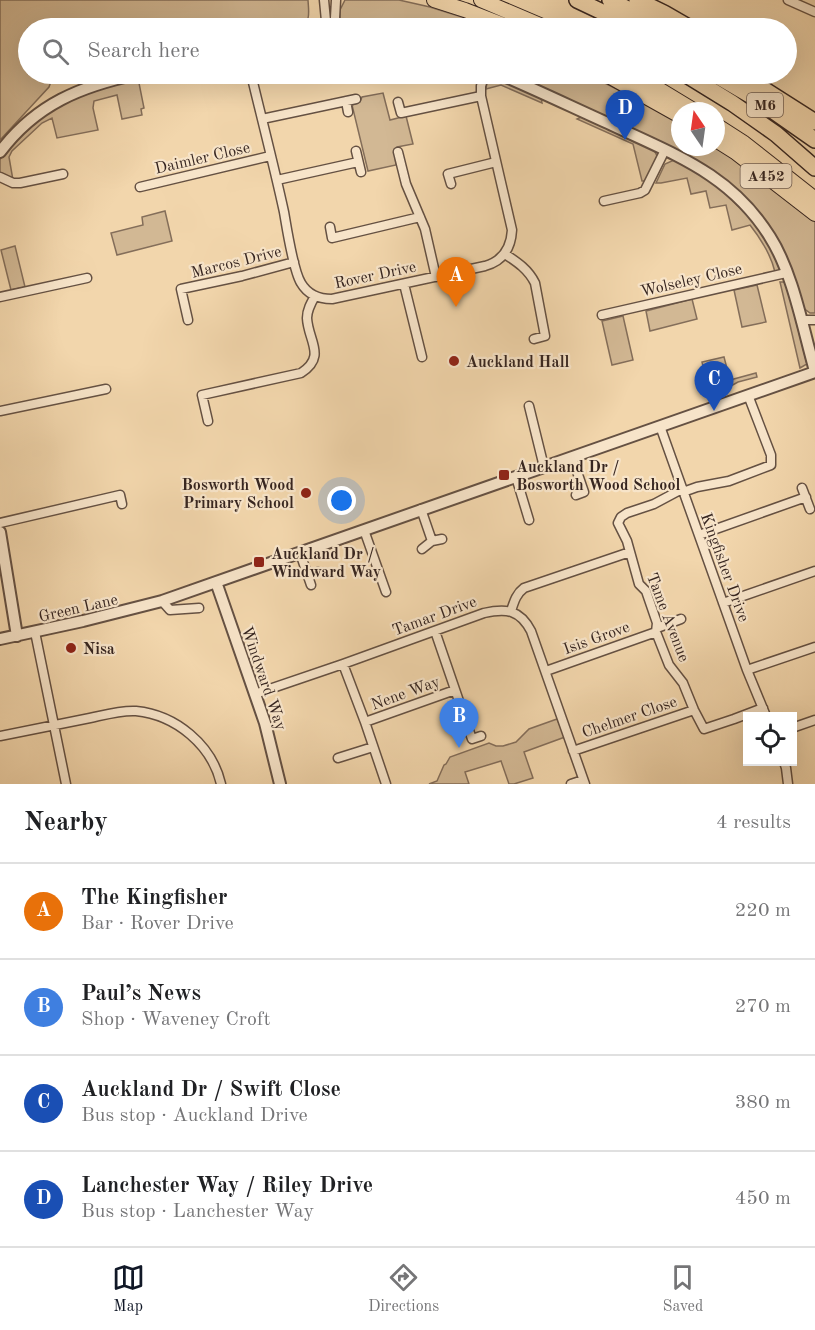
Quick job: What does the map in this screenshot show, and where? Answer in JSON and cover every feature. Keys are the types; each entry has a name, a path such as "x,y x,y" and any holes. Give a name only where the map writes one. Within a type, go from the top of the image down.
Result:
{"highway":[{"path":"434,0 485,18"},
{"path":"481,0 523,18"},
{"path":"564,0 595,18"},
{"path":"577,0 615,18"},
{"path":"610,0 645,18"},
{"path":"637,0 673,18"},
{"path":"623,84 671,111"},
{"path":"650,84 680,102"},
{"path":"702,84 732,102 776,134 815,168"},
{"name":"M6","path":"731,84 815,140"},
{"name":"M6","path":"756,84 815,122"},
{"path":"775,84 815,110"},
{"name":"A452","path":"725,131 815,199"},
{"name":"A452","path":"725,146 815,214"}],"street":[{"path":"324,0 326,18"},
{"path":"335,18 336,0"},
{"path":"427,0 465,10"},
{"path":"788,0 815,12"},
{"path":"0,152 11,138 42,110 96,84"},
{"name":"Rover Drive","path":"253,84 294,262 300,282 308,292 322,299 332,299 493,264 505,254"},
{"path":"482,84 481,96 512,230 505,254 523,266 535,283 545,336 534,339"},
{"path":"521,84 702,168 739,197 770,237 782,259 815,371"},
{"path":"398,102 401,113 481,96"},
{"path":"262,119 356,99"},
{"path":"346,101 348,112"},
{"path":"604,201 645,190 665,150"},
{"path":"356,151 361,172"},
{"path":"398,152 401,169 425,229 436,277"},
{"name":"Daimler Close","path":"140,187 270,156"},
{"path":"277,180 358,162"},
{"path":"451,184 448,174 496,162"},
{"path":"391,171 401,169"},
{"path":"0,177 13,183 20,183 63,174"},
{"path":"330,227 332,238 420,218"},
{"name":"Marcos Drive","path":"188,320 181,289 294,262"},
{"name":"Wolseley Close","path":"602,315 786,273"},
{"path":"0,297 87,278"},
{"path":"404,284 422,357"},
{"path":"208,421 202,395 301,373 310,368 315,353 307,319 308,309 315,296"},
{"path":"801,320 815,320"},
{"name":"Green Lane","path":"0,639 162,601 815,371"},
{"path":"0,411 106,389"},
{"path":"683,490 729,481 771,465 771,455 748,395"},
{"path":"529,406 544,467"},
{"name":"Kingfisher Drive","path":"660,426 747,670 765,712"},
{"path":"572,457 584,492 576,495"},
{"path":"516,477 529,520"},
{"name":"Tame Avenue","path":"683,490 654,504 627,513 618,523 627,541 639,584 646,591 657,623 656,630 670,668 683,682 704,729 743,718"},
{"path":"699,535 804,493 810,508"},
{"path":"0,523 120,495 122,504"},
{"path":"421,509 432,541"},
{"path":"364,530 386,592"},
{"path":"0,532 17,636"},
{"path":"422,549 432,541 442,539"},
{"path":"571,784 584,782 546,671 526,622 511,611 516,596 524,588 630,552"},
{"path":"300,553 311,585"},
{"path":"723,603 815,571"},
{"path":"308,575 318,572"},
{"name":"Windward Way","path":"216,582 265,723 280,784"},
{"path":"162,601 170,610 199,609"},
{"name":"Tamar Drive","path":"255,694 484,613 499,610 511,611"},
{"name":"Isis Grove","path":"546,671 681,619"},
{"path":"435,631 472,739 481,736"},
{"path":"35,632 66,784"},
{"path":"747,670 815,647"},
{"path":"343,664 386,784"},
{"name":"Nene Way","path":"365,722 455,690"},
{"name":"Chelmer Close","path":"573,751 694,710"},
{"path":"0,736 114,713 135,711 160,717 180,727 197,740 211,759 221,784"},
{"path":"797,726 815,720"},
{"path":"338,758 373,747"},
{"path":"785,766 788,784"}],"shaded area":[{"path":"0,0 308,0 308,18 18,18 18,84 50,84 0,140"},
{"path":"345,0 399,0 465,18 340,18 340,10"},
{"path":"114,84 139,84 144,108 141,109 142,115 122,119 117,95 94,101 93,108 98,130 57,138 52,118 42,123 12,151 9,157 13,180 0,173 1,157 28,129 59,106"},
{"path":"487,84 511,84 541,97 542,103 501,85 486,89"},
{"path":"529,84 607,84 671,116 671,153"},
{"path":"383,93 390,120 406,116 413,144 394,149 396,165 368,171 352,105 360,102 362,97"},
{"path":"581,117 654,150 657,156 647,181 642,181 633,144 577,119"},
{"path":"725,153 815,221 815,313 810,313 802,307 786,258 718,176 677,156 725,156"},
{"path":"674,160 713,182 746,211 770,243 779,271 775,272 765,247 750,225 732,230 726,205 710,208 706,191 691,194 687,178 656,183 665,164"},
{"path":"165,211 172,241 117,255 111,233 143,225 142,217"},
{"path":"15,246 25,287 11,290 1,250"},
{"path":"780,282 786,282 807,364 800,368"},
{"path":"757,285 766,322 742,327 734,290"},
{"path":"692,299 697,319 650,331 646,311"},
{"path":"623,316 633,360 612,365 602,321"},
{"path":"724,357 730,380 756,373 757,377 738,382 710,396 702,362"},
{"path":"557,719 565,737 524,752 533,778 509,784 501,761 465,772 469,784 429,784 437,781 450,757 489,743 503,746 516,742 529,729"}],"place":[{"name":"Lanchester Way / Riley Drive","path":"625,140"},
{"name":"The Kingfisher","path":"456,307"},
{"name":"Auckland Hall","path":"454,361"},
{"name":"Auckland Dr / Swift Close","path":"714,411"},
{"name":"Auckland Dr / Bosworth Wood School","path":"504,475"},
{"name":"Bosworth Wood Primary School","path":"306,493"},
{"name":"Auckland Dr / Windward Way","path":"259,562"},
{"name":"Nisa","path":"71,648"},
{"name":"Paul’s News","path":"459,748"}]}
